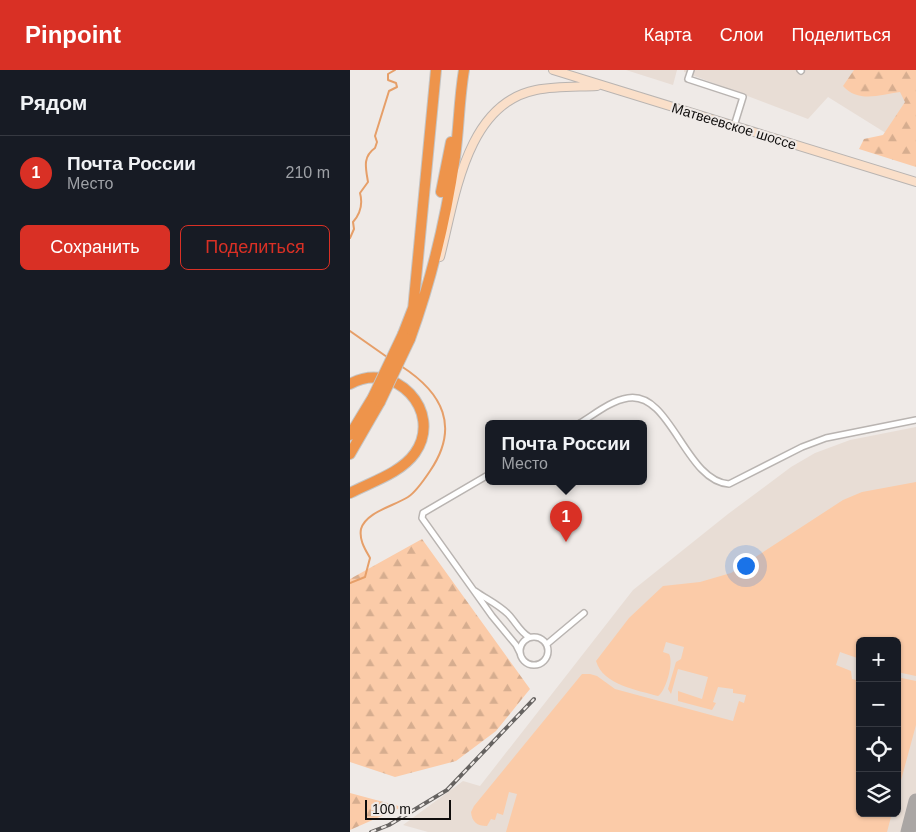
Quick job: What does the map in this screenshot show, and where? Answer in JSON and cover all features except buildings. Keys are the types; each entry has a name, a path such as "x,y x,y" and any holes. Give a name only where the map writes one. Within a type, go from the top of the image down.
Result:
{"highway":[{"path":"416,311 436,70"},
{"path":"350,454 407,337 440,232 453,166 464,70"},
{"path":"350,384 364,378 384,378 397,383 410,393 417,402 423,428 420,442 408,460 350,493"},
{"path":"350,435 377,400"}],"main road":[{"name":"Матвеевское шоссе","path":"553,70 916,182"},
{"path":"416,311 438,263 471,147 486,122 509,102 535,90 604,86"}],"street":[{"path":"691,70 688,79 743,97 734,126"},
{"path":"585,420 617,401 636,397 644,399 660,413 704,473 720,484 729,484 802,447 826,438 916,420"},
{"path":"472,590 494,602 509,615 521,633 529,637 539,637 547,644 548,657 537,665 524,662 516,646 472,590 422,518 424,513 485,477"},
{"path":"547,644 584,613"},
{"path":"520,653 522,644 529,637"}],"shaded area":[{"path":"626,70 677,70 673,85"},
{"path":"684,70 916,70 905,145 828,97 808,119 684,72"},
{"path":"916,427 916,832 428,832 403,825 463,781 480,786 633,590 728,514 791,467 815,453 850,440"}],"green space":[{"path":"854,70 916,70 916,167 859,149 864,139 883,135 905,102 900,92 877,96 855,95 843,86"},
{"path":"916,482 916,676 901,673 901,637 856,637 856,658 840,652 836,665 851,671 852,679 856,680 856,817 891,817 887,832 506,832 517,794 509,792 503,815 497,813 495,820 491,819 487,826 480,825 474,821 471,812 474,806 582,674 597,676 615,689 733,721 739,701 744,703 746,695 733,693 733,689 718,687 713,702 716,703 712,710 678,701 678,691 702,699 708,677 678,669 671,694 668,689 676,662 681,659 684,647 666,642 663,652 669,654 671,663 666,683 658,696 631,689 613,681 600,669 596,661 629,618 663,586 700,582 731,573 843,500 862,492"},
{"path":"422,539 530,689 496,731 456,761 395,777 350,762 350,579"},
{"path":"901,678 916,681 916,725 901,780"},
{"path":"350,793 402,807 350,830"}],"waterway":[{"path":"350,238 354,229 353,222 360,209 360,193 368,182 366,168 368,155 375,148 377,142 375,136 389,91 397,87 396,83 388,80 388,74 395,70"},
{"path":"350,331 387,357"},
{"path":"350,583 365,577 370,558 361,537 361,529 364,523 374,514 408,497 420,486 439,455 444,440 445,426 437,399 416,376 401,366"}],"taxiway":[{"path":"908,832 916,801"}],"railway":[{"path":"371,832 389,825 447,790 534,699"}],"place":[{"name":"Почта России","path":"566,542"}]}
